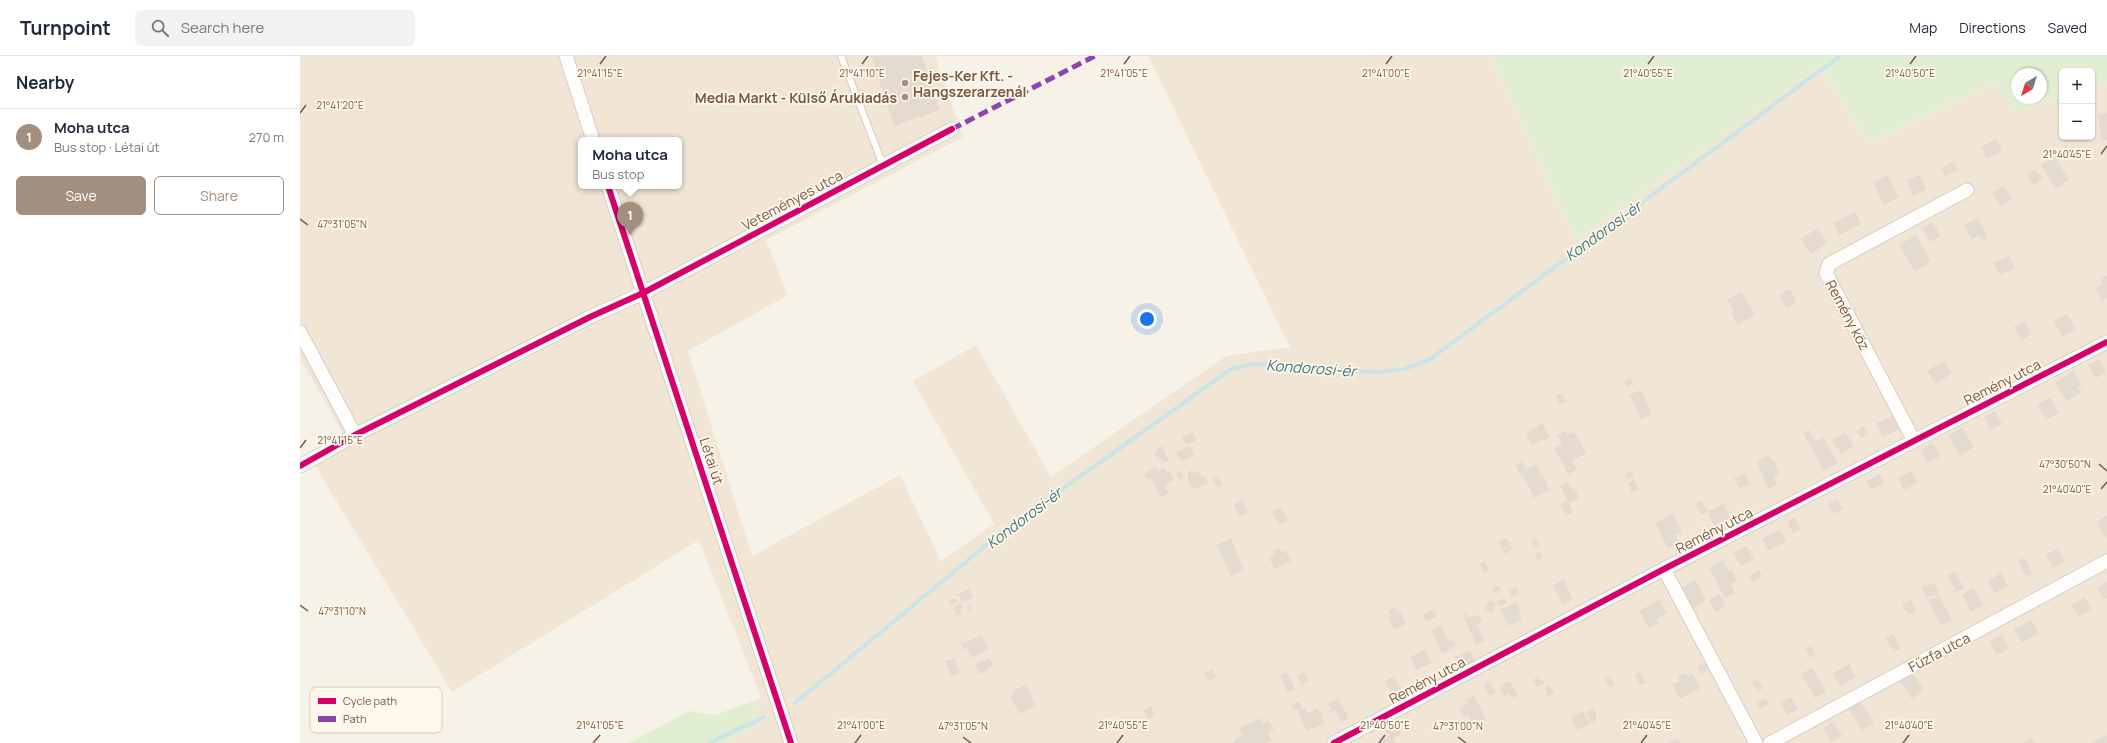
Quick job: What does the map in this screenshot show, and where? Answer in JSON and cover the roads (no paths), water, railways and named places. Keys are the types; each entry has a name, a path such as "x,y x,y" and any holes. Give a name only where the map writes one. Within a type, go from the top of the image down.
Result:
{"street":[{"path":"566,56 592,137"},
{"name":"Veteményes utca","path":"300,466 355,434 590,316 643,293 952,129"},
{"name":"Létai út","path":"609,189 792,743"},
{"name":"Remény köz","path":"1914,441 1826,274 1829,264 1968,190"},
{"path":"300,332 355,434"},
{"name":"Remény utca","path":"1334,743 1664,569 2107,342"},
{"name":"Fűzfa utca","path":"1770,743 2107,561"},
{"path":"1664,569 1756,743"}],"lane":[{"path":"842,56 883,165"}],"waterway":[{"name":"Kondorosi-ér","path":"795,703 1002,532 1231,369 1252,364 1378,372 1404,369 1429,360 1840,56"},
{"name":"Kondorosi-ér","path":"709,743 764,717"}],"place":[{"name":"Fejes-Ker Kft. - Hangszerarzenál","path":"905,83"},
{"name":"Media Markt - Külső Árukiadás","path":"905,97"},
{"name":"Moha utca","path":"630,235"}]}
